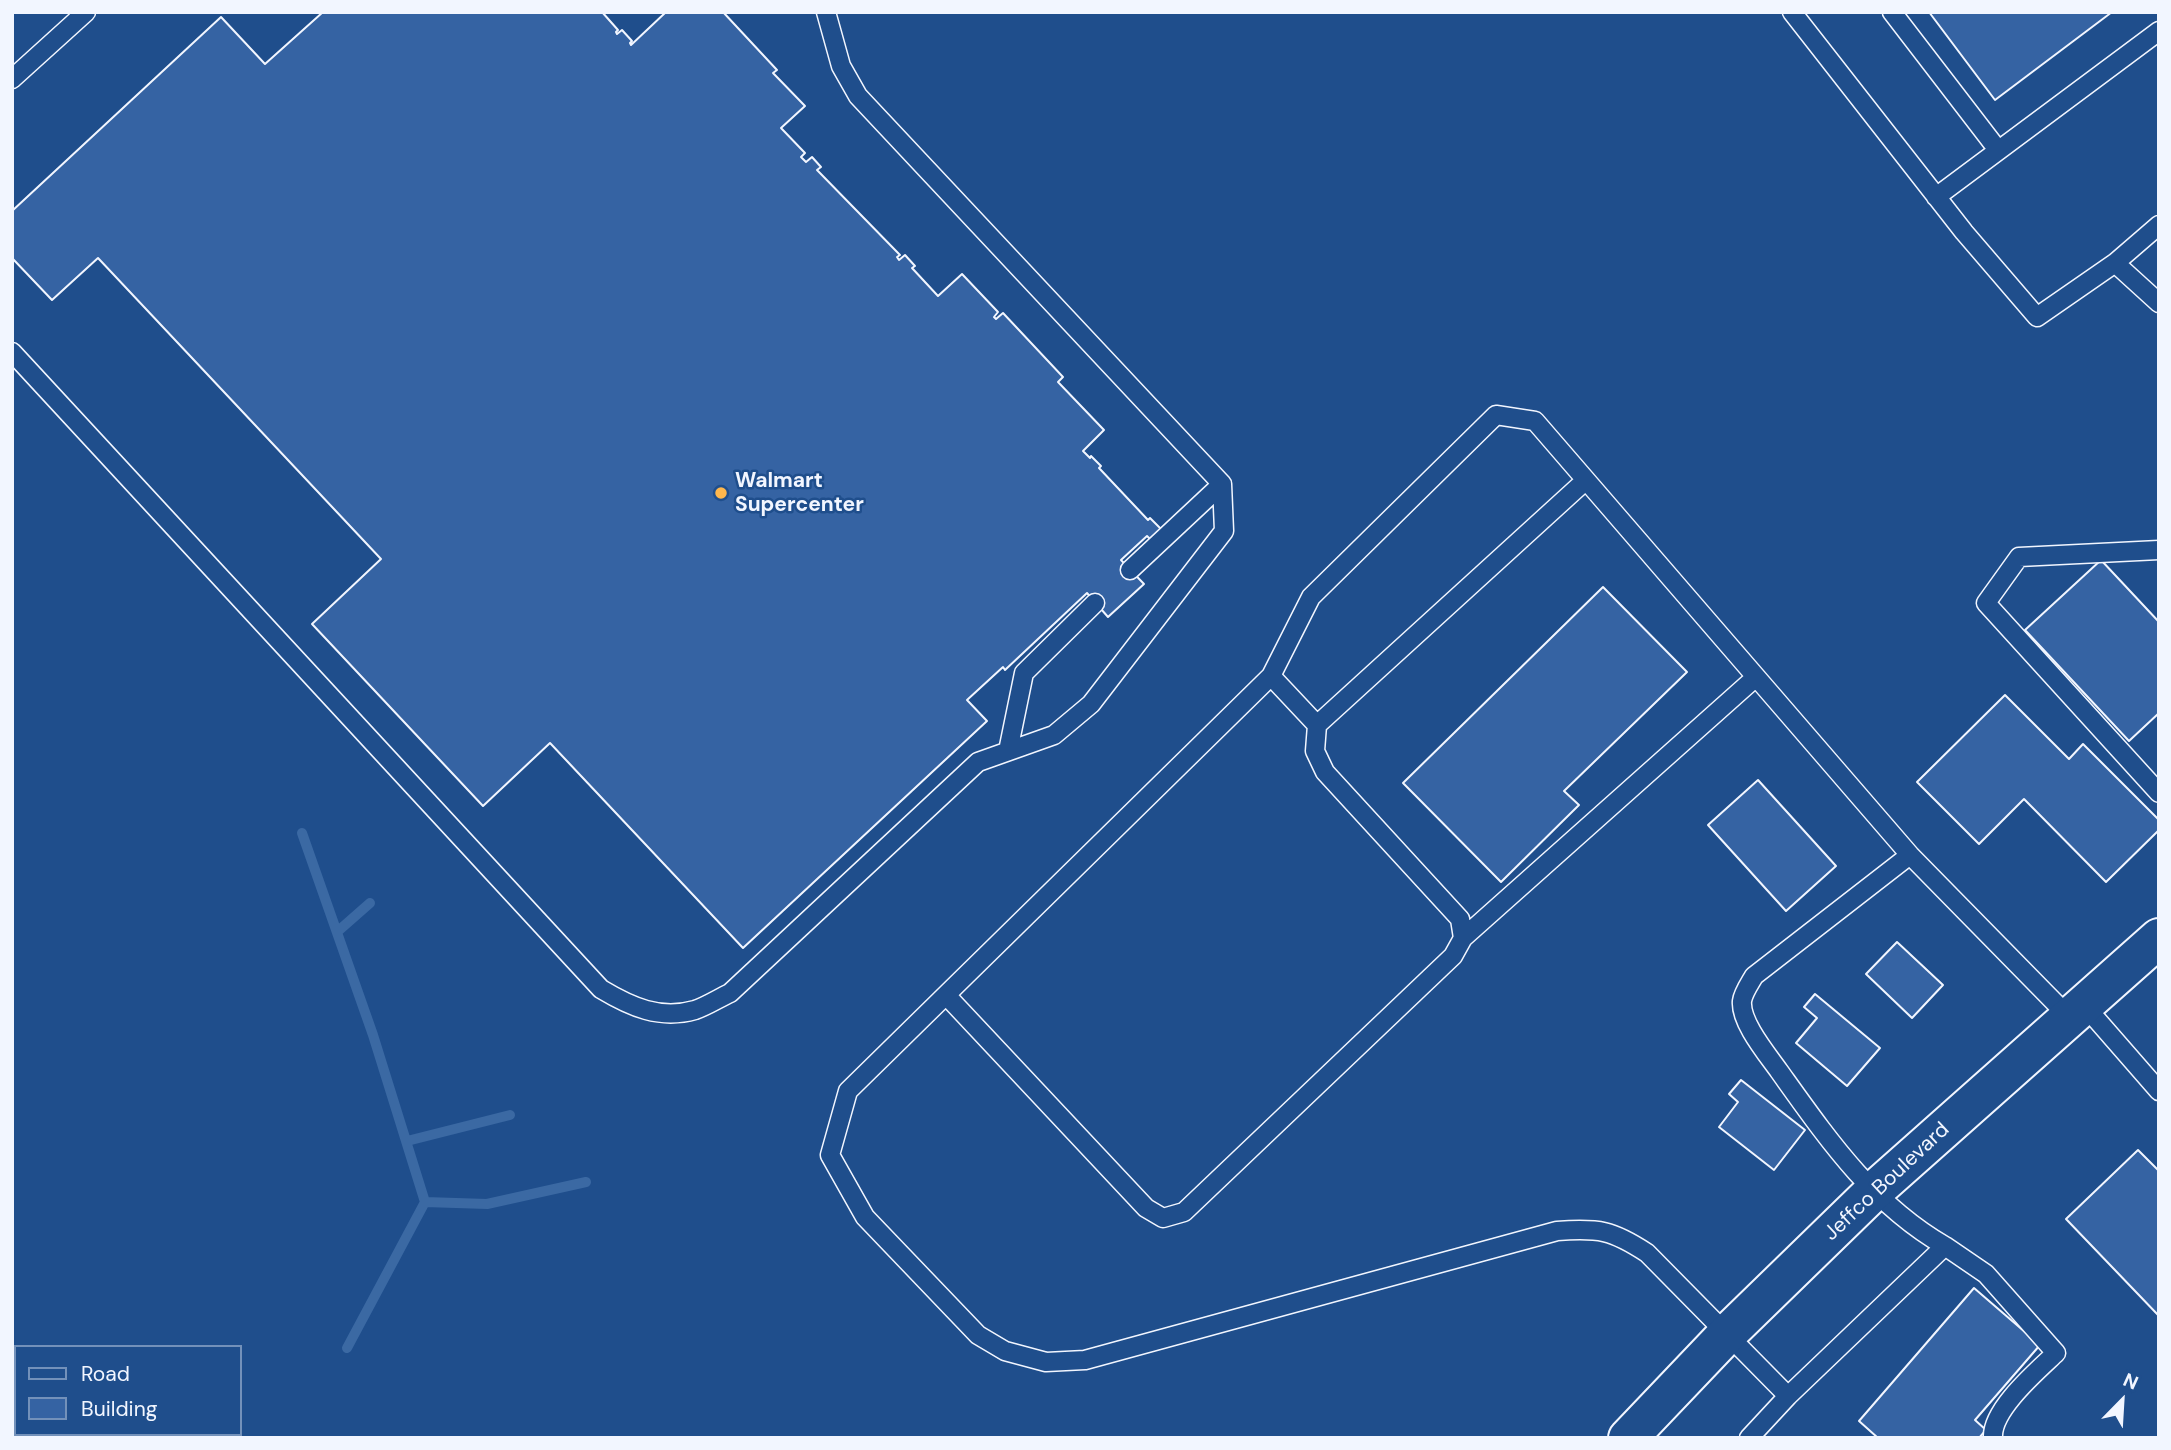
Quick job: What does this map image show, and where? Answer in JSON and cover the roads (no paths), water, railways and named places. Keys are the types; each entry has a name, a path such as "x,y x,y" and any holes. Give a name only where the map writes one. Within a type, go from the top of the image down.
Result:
{"main road":[{"name":"Jeffco Boulevard","path":"1628,1438 1727,1334 1874,1191 2159,938"}],"lane":[{"path":"12,79 86,12"},
{"path":"12,352 601,989 629,1006 661,1013 695,1010 730,993 978,761 1054,735 1091,704 1224,531 1222,484 858,96 841,66 826,12"},
{"path":"1792,12 1936,197 2009,287 2037,317 2115,263 2159,225"},
{"path":"1892,12 1998,150"},
{"path":"1936,197 2159,31"},
{"path":"2115,263 2159,303"},
{"path":"1788,1396 1647,1252 1624,1238 1591,1228 1558,1231 1085,1360 1046,1362 1005,1352 978,1335 865,1217 830,1154 848,1091 1271,676 1311,597 1496,415 1535,421 1910,855 2159,1091"},
{"path":"1463,939 1460,919 1325,772 1315,751 1317,725 1586,481"},
{"path":"1130,570 1190,511 1222,484"},
{"path":"2156,784 1986,603 2019,557 2159,550"},
{"path":"1008,751 1024,673 1095,603"},
{"path":"1271,676 1317,725"},
{"path":"946,995 1146,1208 1163,1218 1184,1212 1453,956 1463,939 1756,677"},
{"path":"1910,855 1754,976 1742,1001 1748,1027 1836,1150 1874,1191 1920,1231 1986,1274 2056,1353 2005,1406 1992,1429 1993,1438"},
{"path":"1749,1438 1788,1396 1945,1246"}],"waterway":[{"path":"302,833 373,1035 425,1202 347,1348"},
{"path":"337,932 370,903"},
{"path":"407,1141 510,1115"},
{"path":"425,1202 487,1204 586,1182"}],"place":[{"name":"Walmart Supercenter","path":"721,493"}]}
